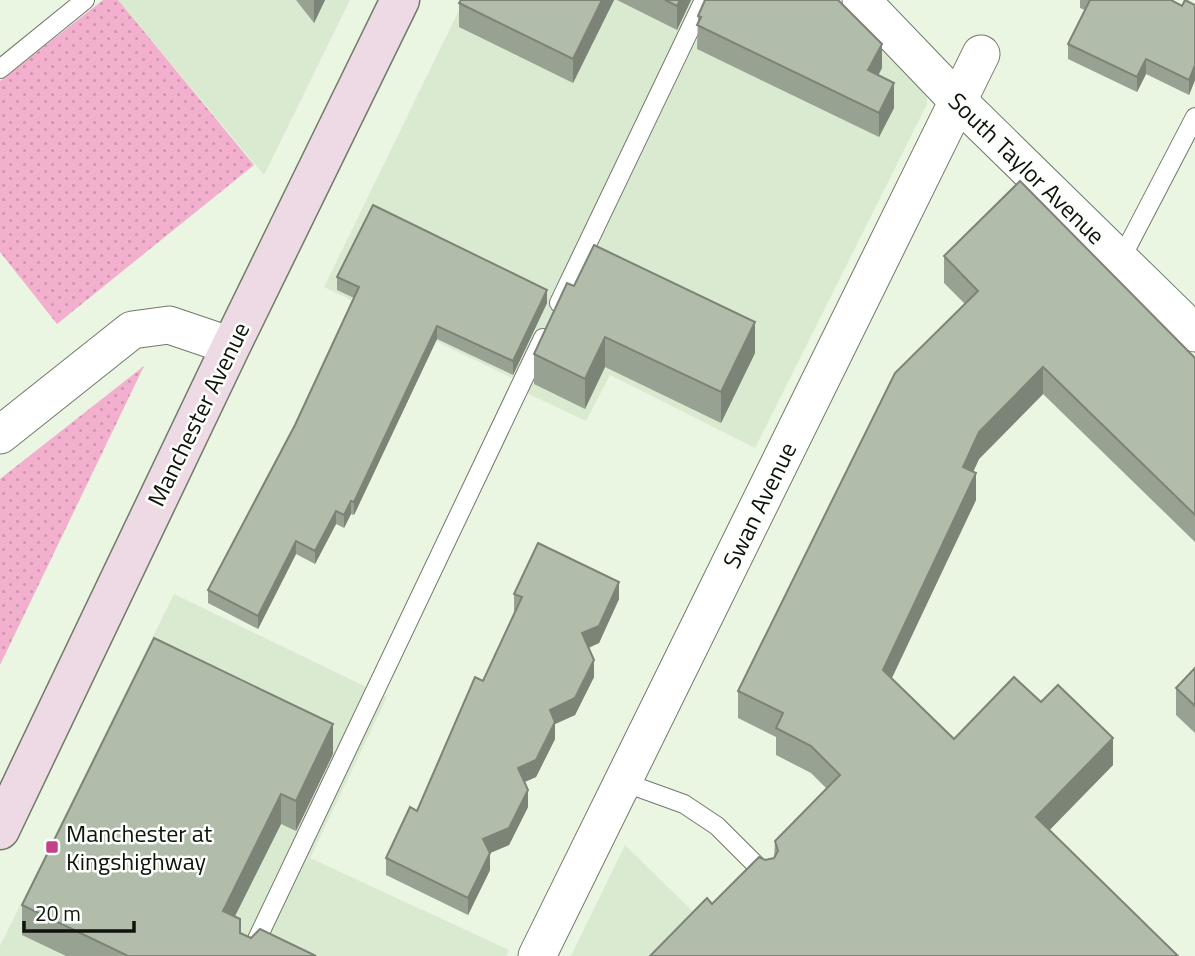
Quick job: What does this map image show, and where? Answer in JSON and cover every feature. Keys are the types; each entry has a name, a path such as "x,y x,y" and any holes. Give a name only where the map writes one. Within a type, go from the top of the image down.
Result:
{"main road":[{"name":"Manchester Avenue","path":"0,830 400,0"}],"street":[{"name":"South Taylor Avenue","path":"861,0 958,101 1195,334"},
{"name":"Swan Avenue","path":"537,956 981,54"},
{"path":"0,435 132,330 169,326 231,346"}],"lane":[{"path":"0,68 85,0"},
{"path":"249,956 704,0"},
{"path":"1121,259 1195,117"},
{"path":"623,782 684,804 706,819 767,876"}],"shaded area":[{"path":"103,0 118,0 254,165 57,324 0,252 0,81"},
{"path":"118,0 350,0 264,175"},
{"path":"464,0 838,0 927,93 927,104 755,448 610,375 586,421 514,387 516,380 324,287"},
{"path":"144,366 0,665 0,479"},
{"path":"174,594 387,697 310,858 509,950 506,956 0,956 0,946"},
{"path":"625,845 738,956 571,956"}],"building":[{"path":"461,0 602,0 573,59 459,3"},
{"path":"665,0 680,0 677,6"},
{"path":"705,0 838,0 882,44 868,70 894,83 879,113 697,25"},
{"path":"1090,0 1171,0 1182,6 1185,0 1195,5 1195,65 1189,80 1146,59 1137,77 1068,44"},
{"path":"1020,181 1195,358 1195,515 1043,367 979,432 963,467 976,473 883,670 954,739 1014,677 1041,702 1058,685 1113,738 1036,817 1178,956 650,956 707,898 712,904 759,857 765,860 774,858 778,851 775,841 840,775 811,746 776,728 783,713 738,691 895,373 978,291 944,256"},
{"path":"373,205 547,290 513,361 437,326 354,502 351,501 344,515 336,511 315,551 296,541 258,616 208,590 295,425 359,287 337,277"},
{"path":"594,245 755,322 721,392 605,337 585,379 534,354 567,283 574,286"},
{"path":"538,543 619,582 599,626 582,633 594,660 575,698 550,710 555,722 536,760 518,768 528,790 509,828 483,839 490,853 468,898 386,858 410,807 417,811 475,677 483,681 522,597 514,594"},
{"path":"154,638 333,724 296,801 281,794 223,911 240,919 240,933 251,938 260,929 316,956 128,956 22,905"},
{"path":"1195,668 1195,706 1176,688"}],"place":[{"name":"Manchester at Kingshighway","path":"52,847"}]}
